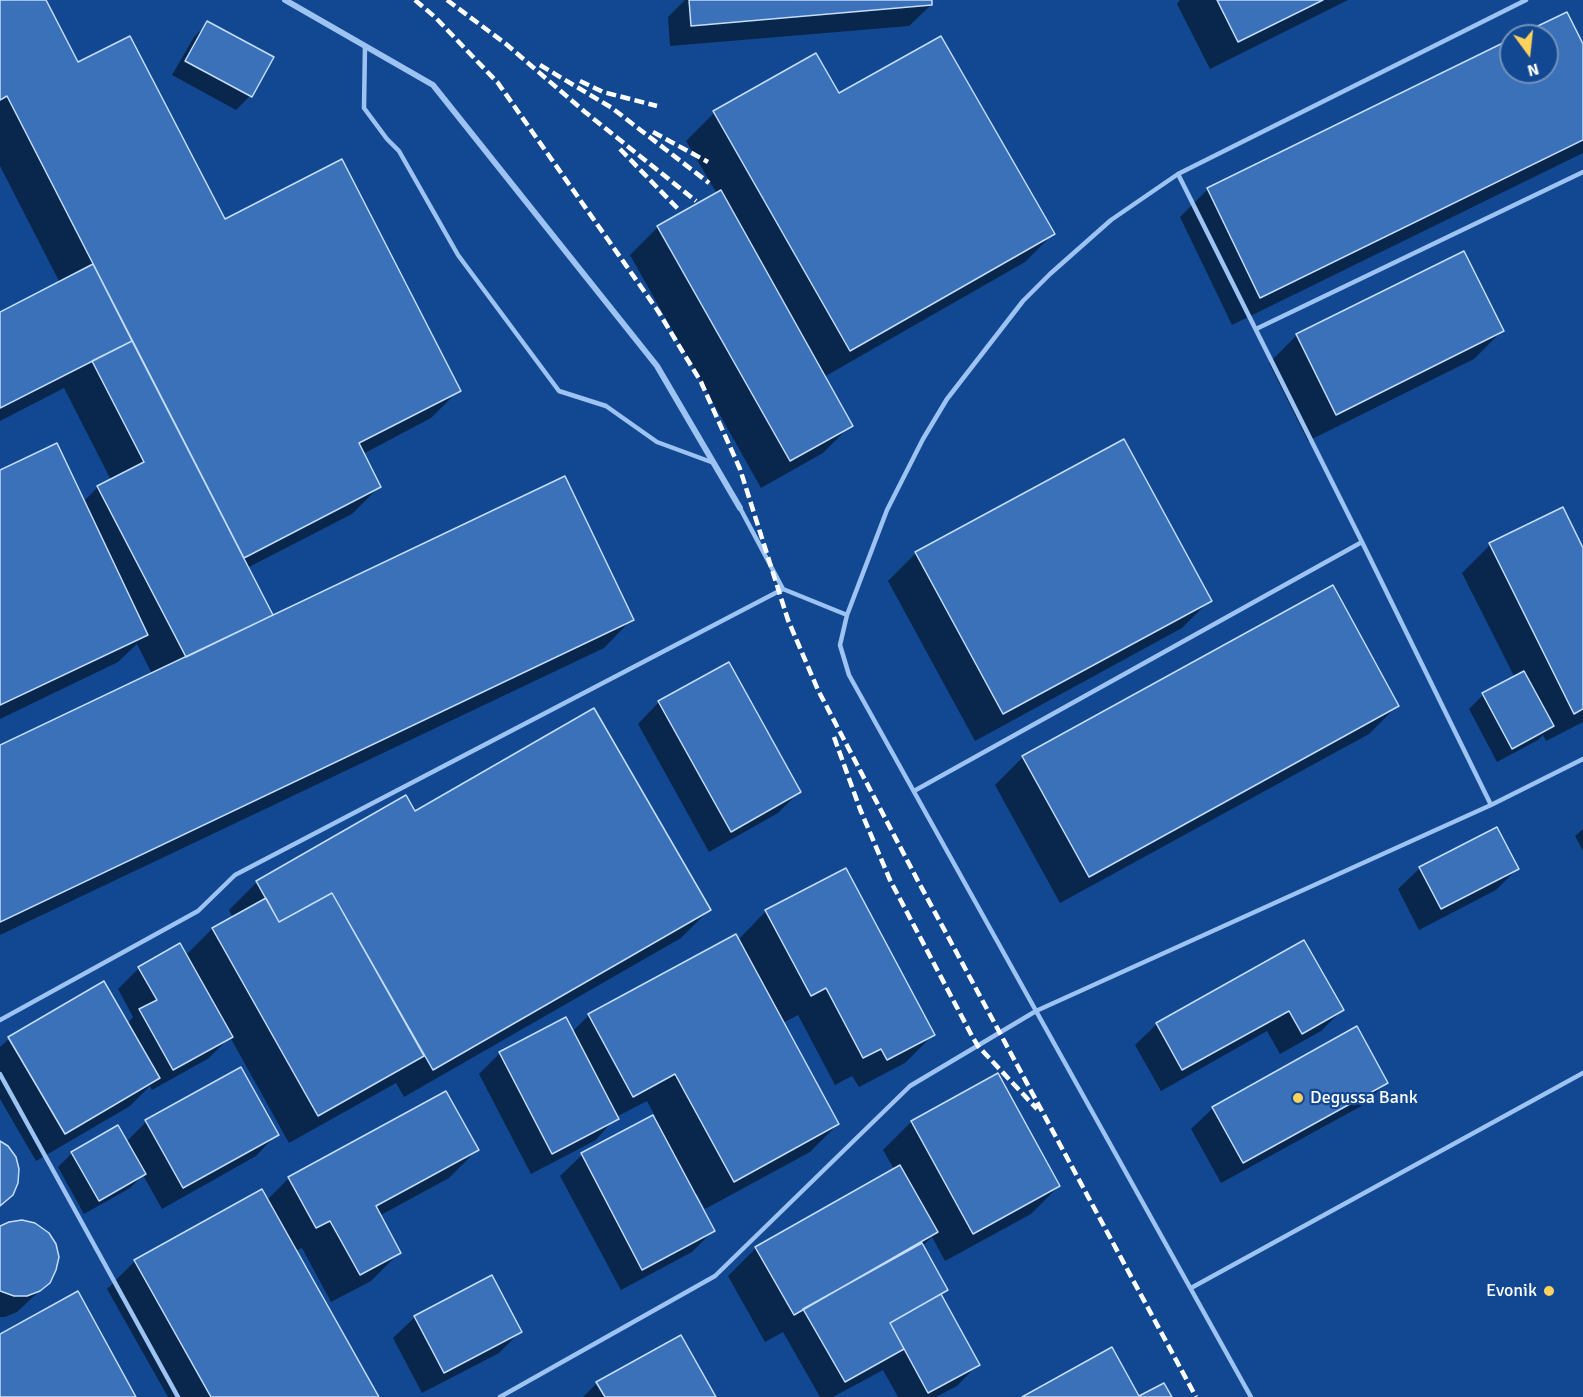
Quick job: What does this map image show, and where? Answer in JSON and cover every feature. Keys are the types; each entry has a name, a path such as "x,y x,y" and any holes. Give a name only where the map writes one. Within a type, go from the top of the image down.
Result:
{"street":[{"path":"285,0 433,85 657,366 740,508"}],"lane":[{"path":"1251,1397 849,675 840,645 847,615 887,510 923,439 953,391 1023,301 1050,274 1111,220 1178,174 1526,0"},
{"path":"364,46 364,108 399,151 458,255 559,391 606,406 657,442 714,463"},
{"path":"1256,329 1583,172"},
{"path":"1178,174 1491,805"},
{"path":"740,508 783,589 847,615"},
{"path":"914,791 1362,542"},
{"path":"0,1020 198,911 235,875 783,589"},
{"path":"500,1397 715,1275 910,1086 1036,1011 1491,805 1583,759"},
{"path":"1191,1288 1583,1073"},
{"path":"0,1074 178,1397"}],"building":[{"path":"0,0 46,0 78,62 130,36 225,219 342,159 461,391 359,443 381,487 244,558 7,96 0,100"},
{"path":"689,0 932,0 932,5 691,26"},
{"path":"1217,0 1323,0 1238,42"},
{"path":"1567,12 1583,44 1583,140 1260,298 1207,188 1499,45 1499,84 1559,84 1559,24 1542,24"},
{"path":"207,21 274,57 252,97 185,61"},
{"path":"941,36 1055,234 850,351 713,111 816,53 839,93"},
{"path":"721,190 853,426 790,461 657,226"},
{"path":"1464,251 1504,331 1336,415 1296,334"},
{"path":"93,264 132,341 0,408 0,312"},
{"path":"132,341 273,615 186,657 97,486 144,462 92,361"},
{"path":"1124,439 1212,601 1003,714 915,552"},
{"path":"57,443 148,635 0,705 0,470"},
{"path":"565,476 634,620 0,922 0,745"},
{"path":"1563,507 1583,548 1583,709 1574,714 1489,543"},
{"path":"1333,585 1399,706 1089,877 1022,756"},
{"path":"729,662 801,792 731,832 658,701"},
{"path":"1524,671 1554,726 1512,749 1482,693"},
{"path":"594,708 711,910 433,1070 332,893 279,922 256,881 406,795 415,811"},
{"path":"1497,827 1519,869 1441,909 1419,867"},
{"path":"846,868 935,1035 887,1060 881,1049 863,1058 826,988 811,996 765,910"},
{"path":"332,893 424,1056 318,1116 212,928 266,898 279,922"},
{"path":"736,934 839,1124 734,1182 675,1074 633,1097 588,1014"},
{"path":"1304,940 1344,1010 1302,1034 1289,1011 1182,1070 1156,1023"},
{"path":"180,943 233,1037 173,1070 139,1009 157,1000 138,967"},
{"path":"104,981 160,1078 65,1134 8,1037"},
{"path":"566,1017 619,1119 552,1154 499,1052"},
{"path":"1357,1026 1388,1083 1243,1163 1212,1107"},
{"path":"241,1067 279,1135 183,1188 145,1120"},
{"path":"998,1073 1060,1186 973,1234 911,1121"},
{"path":"446,1091 479,1150 376,1206 401,1253 360,1275 330,1221 316,1228 288,1177"},
{"path":"653,1115 715,1231 642,1270 581,1153"},
{"path":"118,1125 146,1174 99,1201 71,1152"},
{"path":"0,1141 8,1146 16,1157 19,1169 18,1183 13,1195 0,1206"},
{"path":"900,1165 938,1232 794,1315 755,1247"},
{"path":"262,1189 379,1397 211,1397 134,1260"},
{"path":"22,1220 35,1223 49,1233 56,1244 59,1257 50,1283 40,1291 27,1296 14,1296 0,1291 0,1226"},
{"path":"922,1243 948,1290 890,1323 904,1349 845,1382 803,1309"},
{"path":"492,1275 522,1332 444,1373 414,1316"},
{"path":"78,1291 136,1397 0,1397 0,1334"},
{"path":"941,1294 980,1365 928,1393 890,1323"},
{"path":"681,1335 716,1397 605,1397 596,1382"},
{"path":"1112,1347 1139,1396 1164,1383 1172,1397 1022,1397"}],"railway":[{"path":"415,0 435,17 498,83 658,311 701,382 740,469 788,620 818,690 918,881 1196,1397"},
{"path":"447,0 506,44 585,112 696,201"},
{"path":"540,65 612,108 709,183"},
{"path":"580,81 603,92 657,106"},
{"path":"653,132 708,162"},
{"path":"620,149 680,211"},
{"path":"834,737 860,809 890,880 972,1036 978,1046 1037,1109"}],"place":[{"name":"Degussa Bank","path":"1298,1098"},
{"name":"Evonik","path":"1549,1291"}]}
